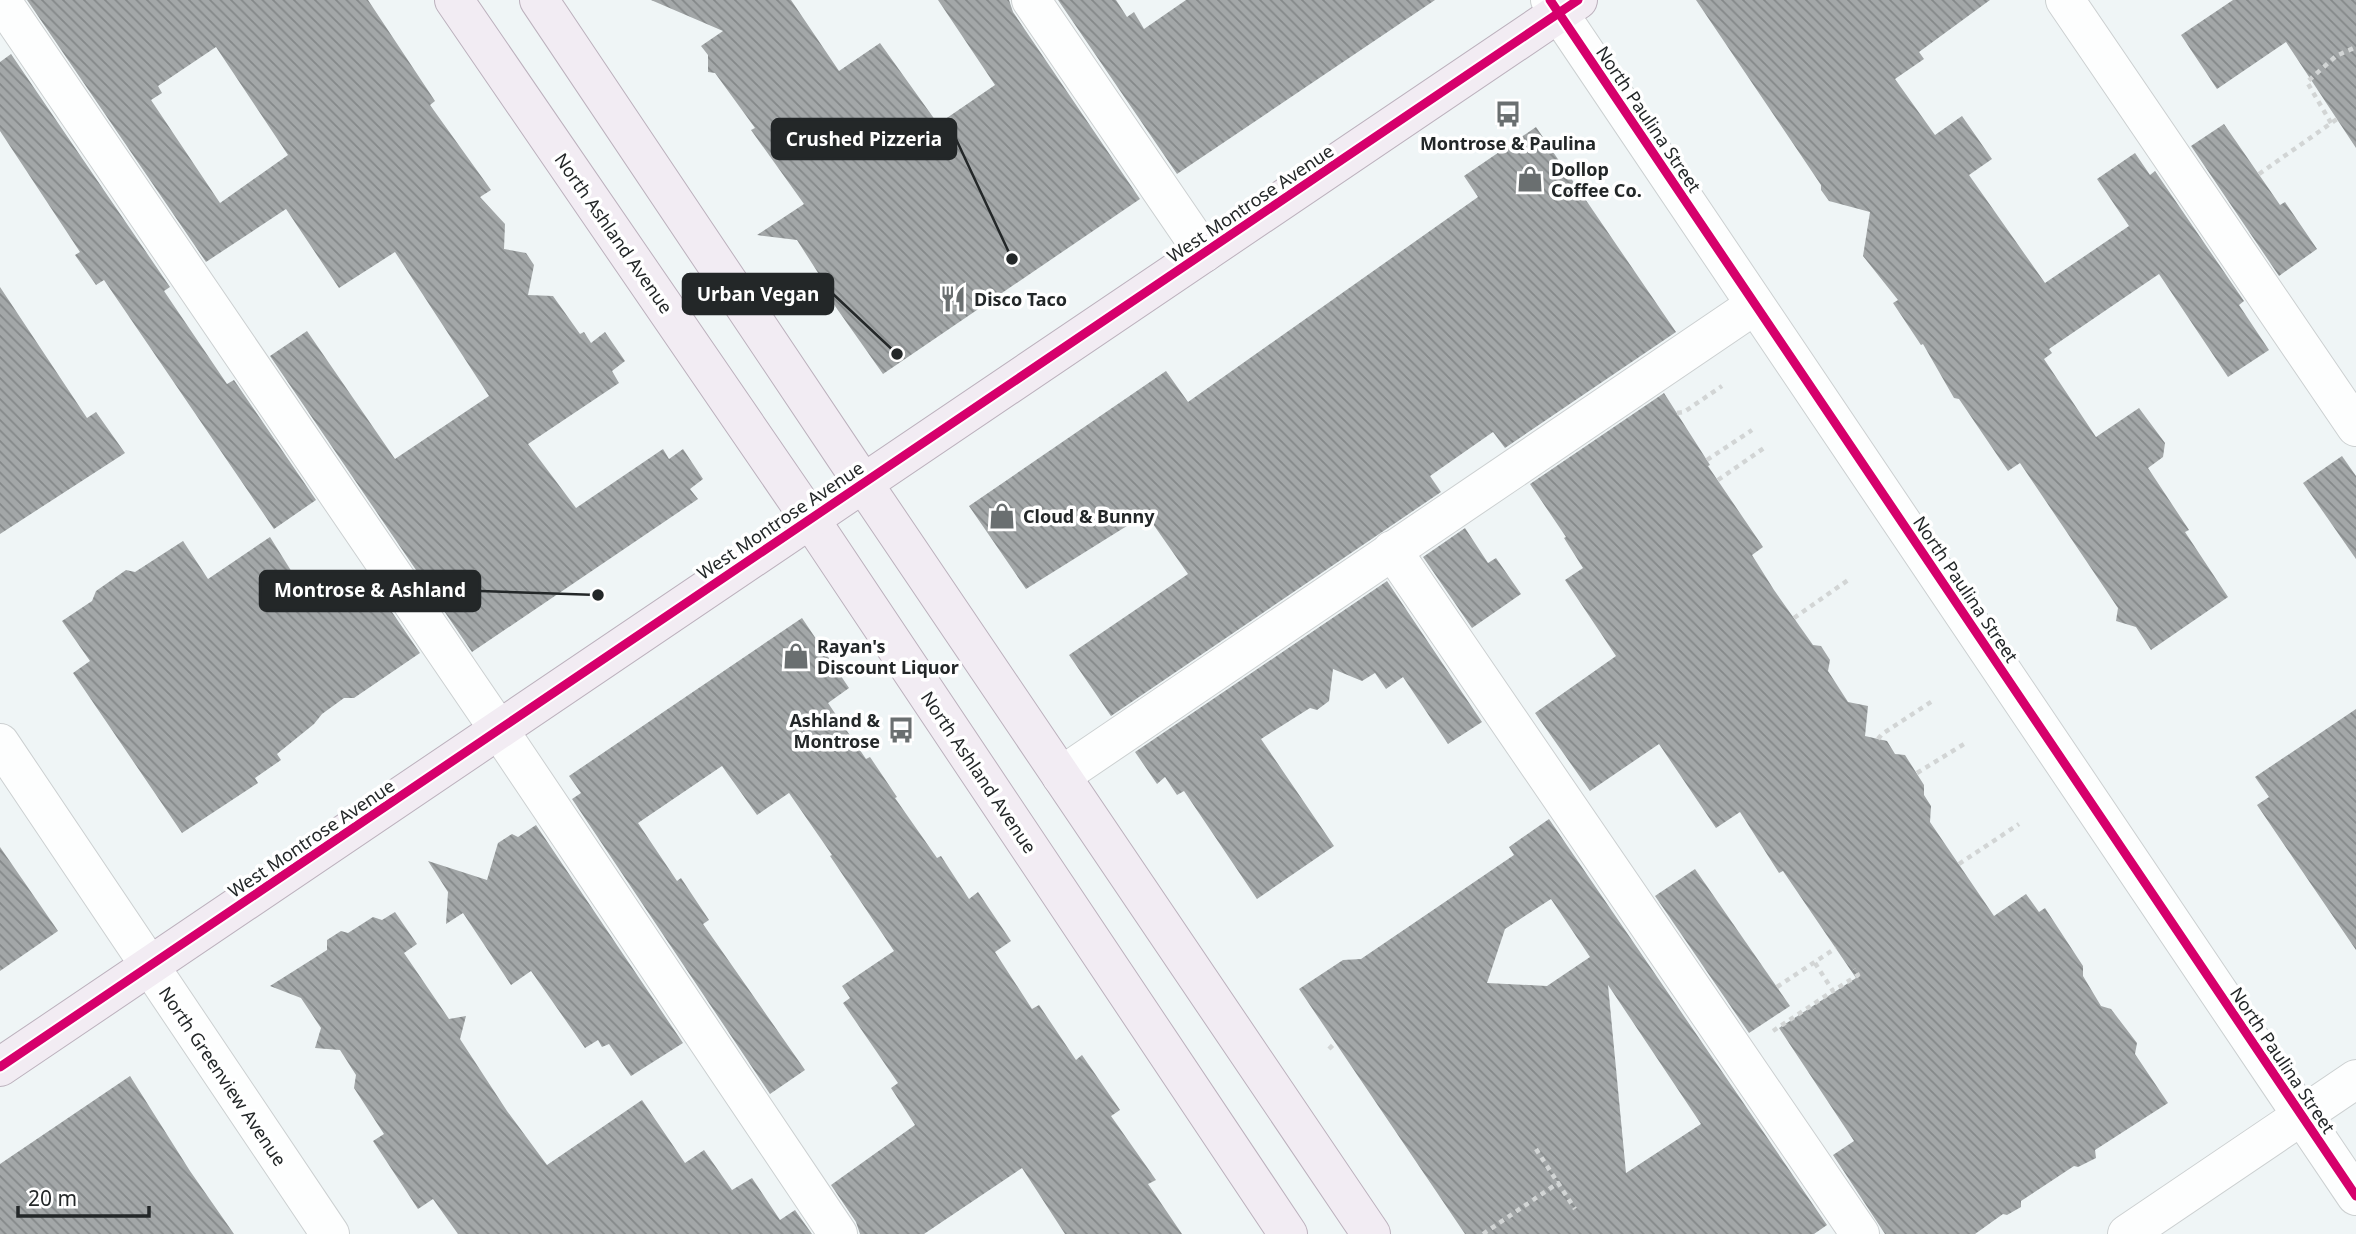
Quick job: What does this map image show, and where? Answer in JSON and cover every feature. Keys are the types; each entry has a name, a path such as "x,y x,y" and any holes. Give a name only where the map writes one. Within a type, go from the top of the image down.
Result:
{"main road":[{"name":"North Ashland Avenue","path":"454,0 810,519 1288,1234"},
{"path":"539,0 1371,1234"},
{"name":"West Montrose Avenue","path":"0,1067 1204,253 1562,4"}],"street":[{"path":"1,0 499,730 838,1234"},
{"path":"1031,0 1204,253"},
{"path":"2065,0 2356,426"},
{"name":"North Paulina Street","path":"1562,4 1755,305 2356,1196"},
{"path":"1061,776 1755,305"},
{"path":"1392,550 1860,1234"},
{"name":"North Greenview Avenue","path":"0,743 330,1234"},
{"path":"2127,1234 2356,1079"}],"path":[{"path":"2331,123 2307,82 2336,56 2356,47"},
{"path":"2259,174 2337,119"},
{"path":"1677,413 1684,412 1722,386"},
{"path":"1707,460 1752,430"},
{"path":"1718,480 1764,448"},
{"path":"1794,618 1851,578"},
{"path":"1878,739 1934,700"},
{"path":"1917,773 1964,744"},
{"path":"1959,864 2019,824"},
{"path":"1777,987 1836,948"},
{"path":"1815,962 1833,991"},
{"path":"1737,1055 1858,975 1854,969"},
{"path":"1329,1049 1335,1043"},
{"path":"1536,1149 1575,1209"},
{"path":"1483,1234 1558,1183"}],"building":[{"path":"27,0 368,0 435,101 430,105 491,190 480,197 505,224 504,249 526,253 534,265 528,295 553,296 580,334 584,332 591,343 605,332 625,361 612,371 619,383 528,444 576,508 663,449 669,459 683,449 703,479 690,489 698,499 472,652 270,356 307,331 395,459 489,396 395,252 339,288 286,209 206,262","holes":["216,47 288,155 220,203 151,100 162,93 158,86"]},
{"path":"651,0 791,0 839,71 880,43 938,124 995,85 938,0 1009,0 1013,12 1140,199 883,374 823,289 822,279 797,240 757,235 804,204 751,130 755,128 715,73 708,72 708,55 701,46 723,31"},
{"path":"1058,0 1116,0 1127,17 1134,12 1144,29 1186,0 1435,0 1177,174"},
{"path":"1696,0 1990,0 1919,52 1924,59 1895,79 1935,135 1962,116 1992,159 1969,175 2045,283 2129,226 2097,179 2135,153 2150,175 2155,171 2244,301 2239,305 2269,350 2228,377 2159,274 2049,349 2052,353 2044,359 2096,437 2139,408 2165,443 2163,457 2148,468 2189,530 2185,532 2228,597 2151,650 2136,627 2116,621 2118,608 2020,463 2008,471 1959,399 1954,398 1923,344 1921,345 1893,303 1898,300 1863,256 1870,212 1829,201 1821,190 1821,185"},
{"path":"2233,0 2356,0 2356,148 2286,42 2217,89 2181,35"},
{"path":"11,54 170,287 164,291 227,384 234,380 316,500 274,529 104,280 96,285 75,255 80,252 0,131 0,62"},
{"path":"2224,124 2280,205 2285,202 2317,249 2279,276 2191,146"},
{"path":"1536,127 1676,332 1505,448 1493,432 1430,476 1441,492 1111,716 1069,655 1188,574 1146,514 1026,589 969,506 1166,371 1188,402 1478,197 1464,176"},
{"path":"0,287 87,418 96,412 125,453 0,534"},
{"path":"1664,393 1710,465 1708,466 1763,547 1752,555 1774,590 1813,645 1821,646 1830,660 1828,671 1848,702 1868,706 1865,736 1887,741 1895,754 1905,755 1924,785 1924,795 1931,806 1930,822 1994,916 2026,894 2039,912 2045,908 2083,966 2083,976 2101,1006 2111,1009 2137,1043 2135,1054 2168,1103 2095,1150 2096,1158 2078,1167 2074,1166 2021,1201 2021,1207 2007,1215 2003,1214 1975,1234 1885,1234 1833,1155 1854,1141 1779,1028 1856,978 1783,871 1779,873 1740,812 1716,828 1659,744 1590,791 1535,713 1616,656 1565,580 1583,568 1564,538 1566,537 1530,484"},
{"path":"2342,456 2356,476 2356,559 2303,483"},
{"path":"1465,528 1488,563 1496,558 1521,594 1472,628 1423,557"},
{"path":"270,537 310,601 333,585 339,593 366,574 420,653 354,698 344,698 322,714 314,724 277,754 281,760 255,778 258,783 182,833 73,673 90,661 62,621 92,601 96,591 126,570 135,572 183,541 208,579"},
{"path":"1387,581 1482,722 1448,744 1403,677 1386,689 1375,673 1362,681 1333,669 1329,701 1317,710 1310,708 1261,739 1334,846 1257,899 1184,791 1177,795 1165,777 1157,784 1135,752"},
{"path":"802,618 849,688 828,703 866,759 870,757 937,858 941,856 969,899 978,892 1011,941 995,952 1032,1009 1039,1005 1076,1060 1082,1055 1120,1110 1111,1116 1156,1180 1148,1184 1182,1234 1065,1234 1022,1168 924,1234 860,1234 856,1222 831,1185 915,1125 891,1088 898,1083 843,1003 850,998 842,986 894,951 830,856 832,855 789,793 757,815 722,766 638,823 677,881 681,878 709,920 703,924 805,1070 770,1094 572,799 581,793 569,776"},
{"path":"2356,709 2356,950 2257,805 2269,797 2255,777"},
{"path":"1549,819 1827,1225 1814,1234 1465,1234 1299,989 1343,960 1361,959 1514,855 1509,847","holes":["1551,899 1590,957 1547,986 1487,983 1505,929","1608,985 1701,1124 1626,1173"]},
{"path":"536,825 683,1043 631,1076 609,1044 602,1047 598,1040 585,1048 531,971 511,985 463,913 446,924 448,892 428,861 487,880 498,843 512,834 518,837"},
{"path":"0,847 58,931 0,971"},
{"path":"1695,869 1790,1006 1749,1033 1655,896"},
{"path":"395,912 417,944 404,953 449,1019 466,1016 460,1039 507,1111 547,1165 642,1100 685,1163 704,1150 732,1190 752,1178 780,1220 795,1210 812,1234 458,1234 433,1199 418,1209 373,1141 384,1134 354,1088 356,1075 340,1050 315,1048 321,1028 301,998 270,986 327,950 327,940 341,931 348,933 373,917 382,920"},
{"path":"130,1076 190,1171 234,1234 0,1234 0,1164"}],"cycle path":[{"path":"1550,0 2356,1196"},
{"path":"0,1067 1578,0"}],"place":[{"name":"Montrose & Paulina","path":"1508,114"},
{"name":"Dollop Coffee Co.","path":"1530,179"},
{"name":"Crushed Pizzeria","path":"1012,259"},
{"name":"Disco Taco","path":"953,299"},
{"name":"Urban Vegan","path":"897,354"},
{"name":"Cloud & Bunny","path":"1002,516"},
{"name":"Montrose & Ashland","path":"598,595"},
{"name":"Rayan's Discount Liquor","path":"796,656"},
{"name":"Ashland & Montrose","path":"901,730"}]}
